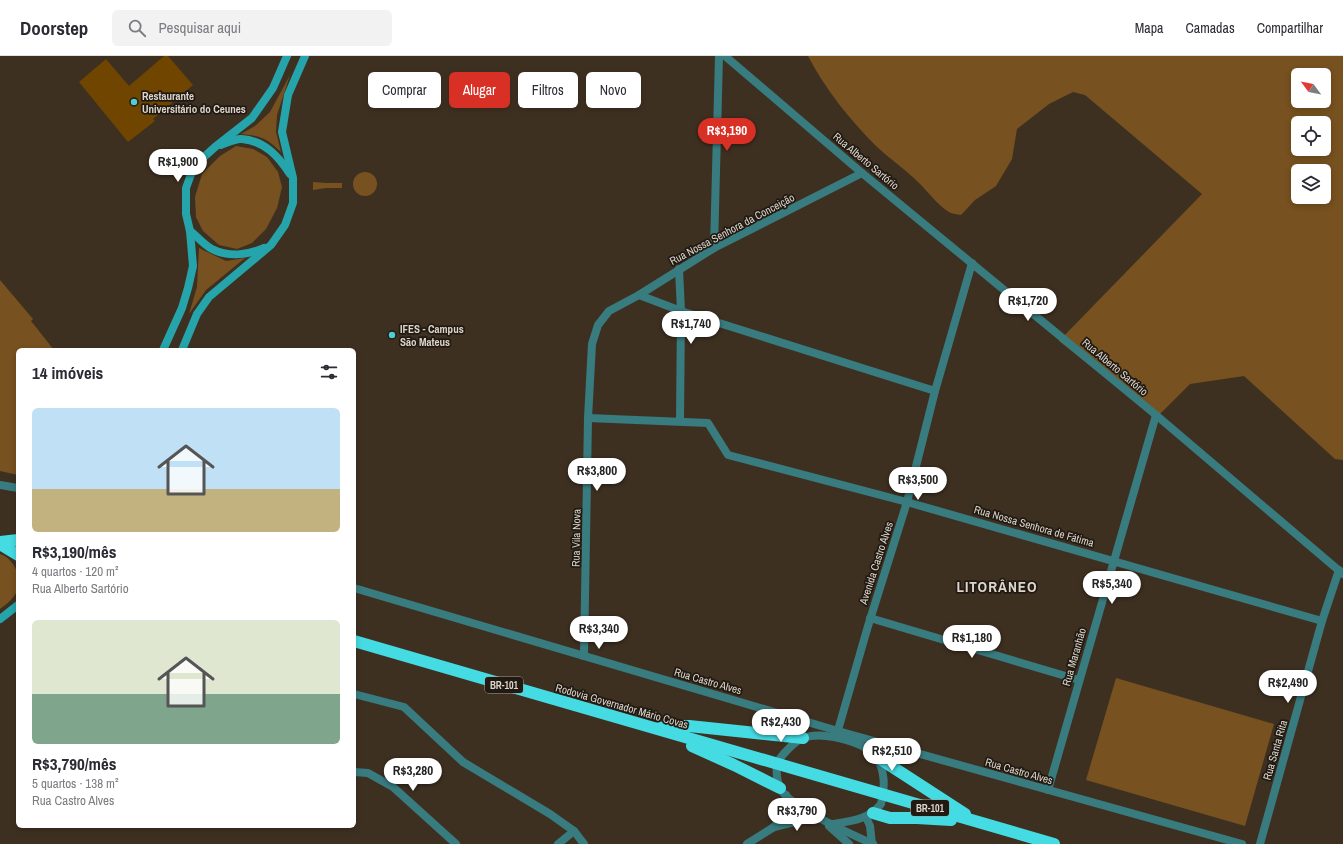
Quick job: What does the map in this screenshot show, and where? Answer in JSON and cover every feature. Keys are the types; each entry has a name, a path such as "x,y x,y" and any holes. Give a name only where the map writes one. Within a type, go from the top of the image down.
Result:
{"highway":[{"path":"0,543 16,540"},
{"path":"0,543 16,547"},
{"path":"0,543 16,554"},
{"name":"Rodovia Governador Mário Covas","path":"356,642 1054,844"},
{"path":"654,729 674,726 689,726 803,738"},
{"path":"654,729 734,765 783,792"},
{"path":"874,755 976,821"},
{"path":"870,815 890,818 976,821"}],"main road":[{"path":"164,348 182,308 188,288 192,266 190,231 186,214 186,188 194,166 215,147 252,118 273,88 287,56"},
{"path":"183,348 198,314 209,297 271,245 285,225 293,203 293,178 282,132 288,95 305,56"},
{"path":"215,147 241,138 264,145 280,159 293,178"},
{"path":"190,231 212,248 231,255 251,253 271,245"},
{"path":"0,621 16,607"},
{"path":"0,621 16,614"}],"street":[{"path":"714,248 719,56"},
{"name":"Rua Alberto Sartório","path":"725,56 862,173 1156,415 1341,572"},
{"name":"Rua Nossa Senhora da Conceição","path":"598,325 609,311 639,295 714,248 862,173"},
{"name":"Avenida Castro Alves","path":"837,734 870,618 907,502 935,391 972,263"},
{"path":"679,269 681,311 680,421"},
{"path":"639,295 681,311 935,391"},
{"name":"Rua Vila Nova","path":"584,656 588,418 592,344 598,325"},
{"name":"Rua Maranhão","path":"1048,790 1156,415"},
{"name":"Rua Nossa Senhora de Fátima","path":"588,418 708,423 728,455 907,502 1322,621"},
{"path":"0,485 16,488"},
{"name":"Rua Santa Rita","path":"1260,844 1322,621 1341,572"},
{"name":"Rua Castro Alves","path":"356,589 584,656 837,734 1048,790 1242,844"},
{"path":"870,618 1079,680"},
{"path":"356,695 404,707 463,762 550,814 574,831 584,844"},
{"path":"747,844 774,827 783,817 786,811 783,792 778,777 777,764 792,745 803,738 818,735 837,734 874,755 881,768 884,787 884,795 881,804 870,815 860,819 833,824"},
{"path":"356,772 368,773 393,787 456,844"},
{"path":"783,792 815,817 833,824 872,844"},
{"path":"870,815 872,844"},
{"path":"774,827 815,817"},
{"path":"824,821 849,844"},
{"path":"558,844 574,831"}],"shaded area":[{"path":"808,56 1343,56 1343,460 1335,459 1244,376 1190,384 1156,418 1059,341 1202,194 1085,95 1073,92 1049,104 1017,129 1012,159 996,186 975,200 961,215 950,213 944,209 916,180 876,146 839,104 822,80"},
{"path":"290,75 277,115 276,132 281,152 263,138 241,134 255,126 270,112"},
{"path":"236,146 253,149 267,157 278,172 282,187 277,208 266,229 252,243 237,249 219,245 203,231 196,217 195,197 202,174 220,156"},
{"path":"365,172 370,173 376,179 376,189 370,195 365,196 360,195 354,189 353,184 354,179 360,173"},
{"path":"313,182 342,183 342,188 313,190"},
{"path":"199,248 226,261 245,258 206,290 189,314 197,287"},
{"path":"0,280 33,319 31,321 52,348 16,348 16,475 0,471"},
{"path":"0,554 10,560 16,570 16,593 13,598 0,609"},
{"path":"1116,678 1274,724 1245,826 1086,780"}],"building":[{"name":"Restaurante Universitário do Ceunes","path":"164,56 168,56 193,85 153,119 155,121 128,142 79,82 106,59 129,86"}],"place":[{"name":"Restaurante Universitário do Ceunes","path":"134,102"},
{"name":"IFES - Campus São Mateus","path":"392,335"}],"district":[{"name":"LITORÂNEO","path":"997,587"}]}
